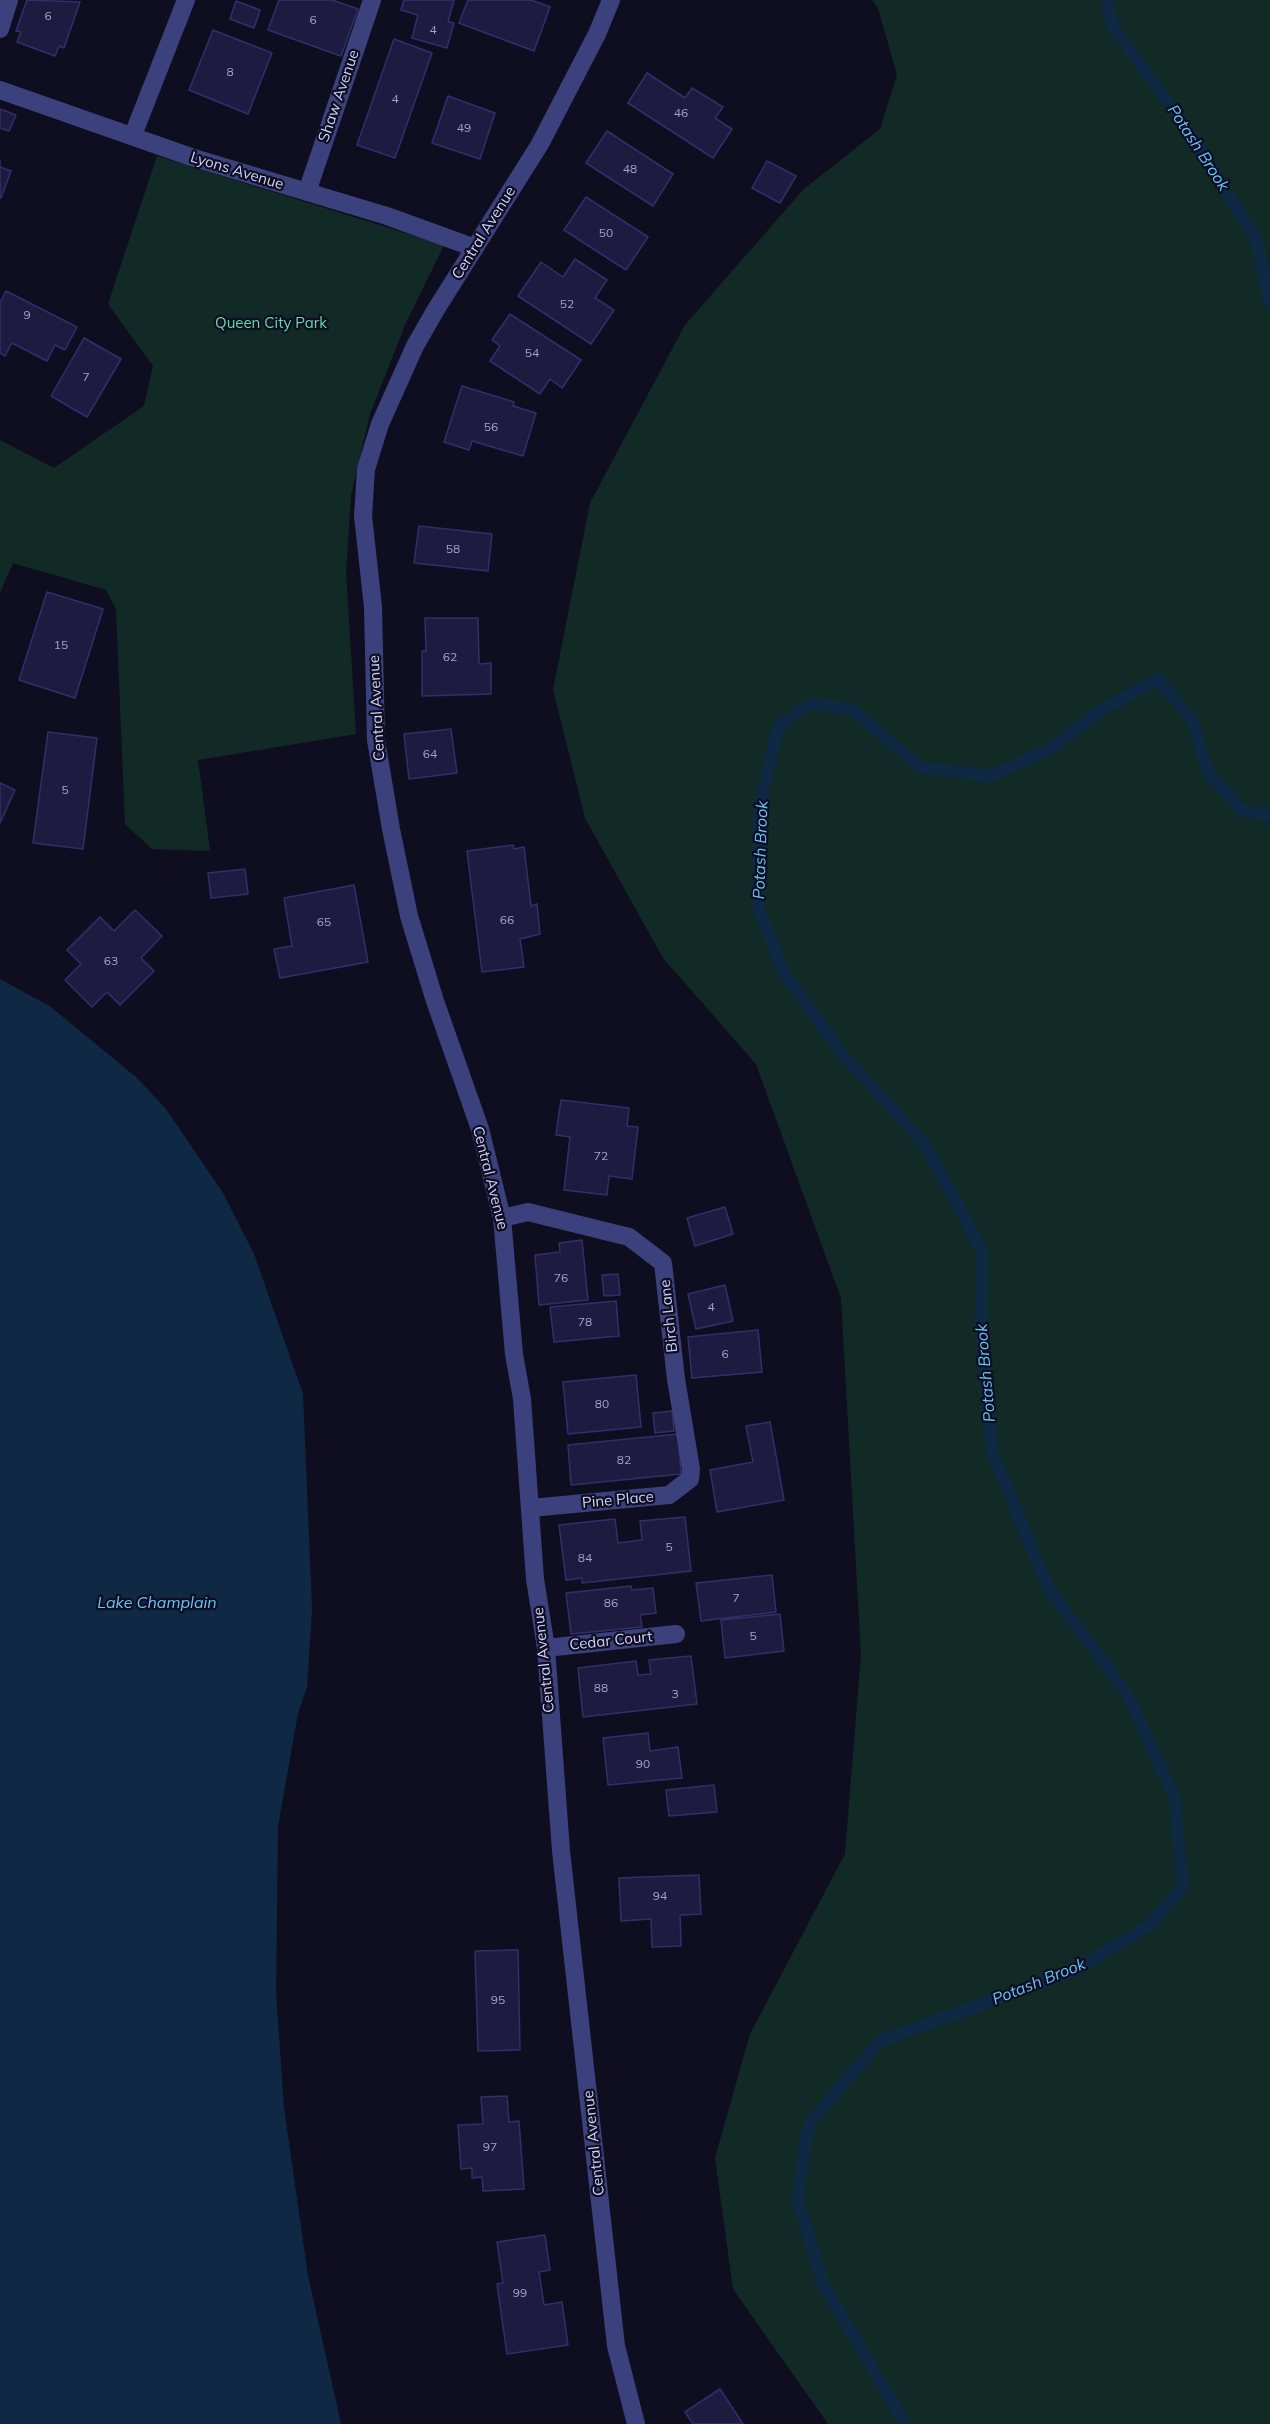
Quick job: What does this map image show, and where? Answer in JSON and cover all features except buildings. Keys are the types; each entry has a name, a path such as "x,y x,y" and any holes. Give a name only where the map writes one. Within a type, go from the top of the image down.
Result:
{"street":[{"path":"0,29 9,0"},
{"path":"133,135 186,0"},
{"name":"Shaw Avenue","path":"307,192 372,0"},
{"name":"Central Avenue","path":"611,0 597,34 540,144 425,328 380,424 366,469 363,516 373,607 376,740 391,829 409,916 435,1001 480,1130 502,1218 514,1354 522,1399 535,1579 546,1648 561,1851 616,2346 636,2424"},
{"name":"Lyons Avenue","path":"0,90 191,157 387,216 475,248"},
{"name":"Birch Lane","path":"502,1218 528,1212 629,1237 663,1263 676,1379 692,1469"},
{"name":"Pine Place","path":"531,1508 669,1495 690,1479 692,1469"},
{"name":"Cedar Court","path":"546,1648 676,1634"}],"green space":[{"path":"872,0 1270,0 1270,2424 828,2424 733,2289 715,2158 750,2034 845,1854 861,1655 841,1298 756,1064 663,958 585,818 553,690 590,503 685,325 804,189 880,129 897,75 878,8"},
{"name":"Queen City Park","path":"157,156 444,245 405,325 370,414 351,495 346,572 356,734 198,760 210,851 152,849 125,824 116,609 106,590 13,563 0,593 0,440 54,468 144,406 153,366 108,304"}],"water":[{"name":"Lake Champlain","path":"0,979 51,1007 137,1078 166,1109 223,1193 254,1254 303,1394 312,1609 307,1687 298,1713 278,1826 276,1993 284,2108 308,2276 341,2424 0,2424"}],"waterway":[{"name":"Potash Brook","path":"1107,0 1113,27 1190,133 1257,241 1270,305"},
{"name":"Potash Brook","path":"905,2424 823,2284 797,2198 809,2124 880,2041 1074,1971 1151,1924 1183,1886 1174,1796 1128,1695 1048,1588 992,1451 981,1332 982,1251 925,1144 842,1054 784,973 759,909 759,809 778,727 811,703 853,710 920,767 991,776 1048,750 1101,710 1158,679 1193,721 1207,771 1241,810 1270,816"}]}
